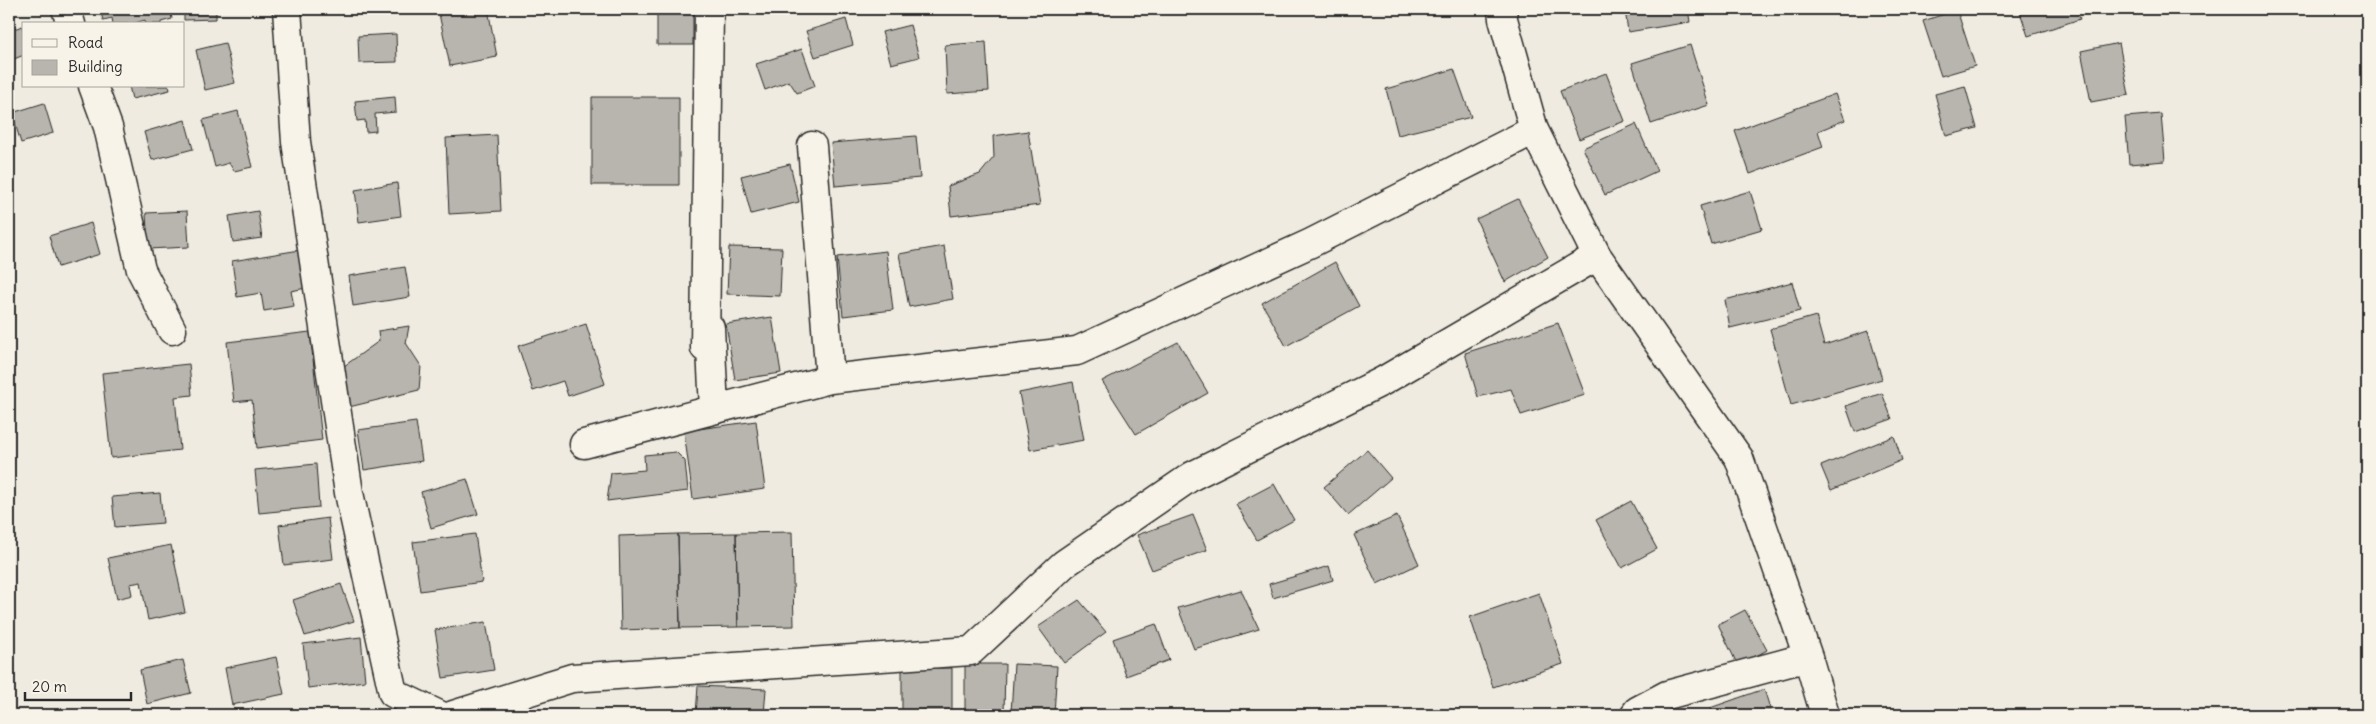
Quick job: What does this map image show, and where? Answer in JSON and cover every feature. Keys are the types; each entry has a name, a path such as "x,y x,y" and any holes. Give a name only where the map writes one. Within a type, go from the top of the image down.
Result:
{"street":[{"path":"66,9 70,22"},
{"path":"287,9 296,142 352,503 393,693 439,715"},
{"path":"705,348 709,9"},
{"path":"1502,9 1534,130 1597,256 1739,458 1808,657 1825,715"},
{"path":"94,88 108,127 140,270 172,330"},
{"path":"584,444 830,379 1077,351 1311,243 1534,130"},
{"path":"812,146 830,379"},
{"path":"453,715 572,678 971,651 1064,564 1192,476 1383,381 1597,256"},
{"path":"706,269 714,409"},
{"path":"1635,715 1637,711 1667,695 1808,657"}],"building":[{"path":"100,9 170,9 172,19 161,22 146,22 145,20 138,22 113,22 112,18 103,20"},
{"path":"184,9 216,9 216,19 184,20"},
{"path":"438,9 488,9 497,57 450,66"},
{"path":"657,9 693,9 693,45 657,45"},
{"path":"1625,9 1688,9 1690,22 1628,32"},
{"path":"2019,9 2076,9 2080,19 2028,36"},
{"path":"1957,10 1975,66 1941,76 1923,21"},
{"path":"846,19 853,45 815,57 806,31"},
{"path":"910,25 919,57 891,64 882,32"},
{"path":"22,26 22,56 9,61 9,31"},
{"path":"396,34 397,62 359,63 358,36"},
{"path":"986,42 989,91 947,94 945,45"},
{"path":"225,43 235,83 205,90 196,50"},
{"path":"2119,43 2129,95 2091,102 2081,51"},
{"path":"1690,45 1709,105 1651,124 1632,63"},
{"path":"802,49 815,86 797,93 789,81 765,90 756,64"},
{"path":"1454,69 1471,117 1398,135 1386,89"},
{"path":"1606,73 1625,121 1579,139 1560,91"},
{"path":"1965,86 1977,128 1946,136 1935,94"},
{"path":"129,88 170,88 170,90 132,99"},
{"path":"1835,94 1845,120 1818,131 1823,147 1750,174 1735,131"},
{"path":"395,97 396,112 375,114 376,131 366,132 365,120 357,121 355,101"},
{"path":"592,97 679,97 679,185 592,185"},
{"path":"44,103 53,133 21,143 12,113"},
{"path":"238,111 252,167 234,171 229,163 215,167 203,120"},
{"path":"2161,114 2165,161 2129,164 2125,117"},
{"path":"185,120 193,149 152,160 144,132"},
{"path":"1636,124 1657,171 1605,195 1583,148"},
{"path":"1028,131 1040,205 951,216 948,186 980,174 994,157 993,136"},
{"path":"497,135 501,211 449,214 446,138"},
{"path":"916,136 920,178 835,186 831,143"},
{"path":"790,164 799,202 751,214 741,176"},
{"path":"397,183 401,216 359,222 355,190"},
{"path":"1750,191 1762,229 1711,244 1700,206"},
{"path":"1518,199 1548,257 1505,282 1476,219"},
{"path":"187,211 189,247 148,249 146,213"},
{"path":"258,211 262,238 233,242 229,216"},
{"path":"91,223 100,254 58,267 49,236"},
{"path":"944,246 953,299 909,307 899,254"},
{"path":"729,247 782,248 780,296 727,294"},
{"path":"300,250 306,288 291,291 294,306 264,311 261,293 237,297 232,261"},
{"path":"886,251 893,310 843,316 837,257"},
{"path":"1335,262 1359,306 1286,346 1262,303"},
{"path":"405,267 410,297 353,306 349,276"},
{"path":"1792,282 1800,311 1730,328 1725,300"},
{"path":"1816,316 1824,345 1868,331 1882,379 1791,405 1770,329"},
{"path":"772,317 781,373 735,380 726,324"},
{"path":"1558,323 1585,395 1521,415 1511,389 1478,397 1465,353"},
{"path":"586,324 605,384 568,396 563,381 533,391 518,346"},
{"path":"409,326 406,343 421,366 419,390 349,407 340,369 379,341 378,331"},
{"path":"310,332 322,440 257,448 252,400 234,402 227,342"},
{"path":"1178,342 1208,393 1136,434 1102,381"},
{"path":"189,364 192,395 175,397 180,450 111,458 102,373"},
{"path":"1073,382 1084,440 1030,450 1019,393"},
{"path":"1882,393 1892,419 1855,432 1846,406"},
{"path":"756,421 765,489 693,499 684,431"},
{"path":"416,422 422,461 364,470 358,430"},
{"path":"1894,436 1902,460 1831,490 1821,466"},
{"path":"1367,450 1391,478 1348,515 1324,487"},
{"path":"676,452 685,461 688,491 607,501 611,473 645,470 644,455"},
{"path":"316,464 319,507 259,513 255,470"},
{"path":"467,479 478,514 431,528 421,492"},
{"path":"1274,484 1294,520 1257,540 1236,504"},
{"path":"160,493 163,523 115,527 112,497"},
{"path":"1631,501 1657,549 1622,568 1596,520"},
{"path":"1193,515 1207,550 1152,570 1137,535"},
{"path":"1397,516 1419,564 1377,584 1354,535"},
{"path":"328,518 333,559 284,565 279,525"},
{"path":"792,532 794,626 738,627 736,533"},
{"path":"736,533 738,627 680,628 678,534"},
{"path":"475,534 482,582 420,591 413,542"},
{"path":"678,534 680,628 621,630 619,536"},
{"path":"171,545 185,612 148,620 141,582 130,584 132,595 117,599 108,558"},
{"path":"1329,566 1333,580 1273,598 1269,584"},
{"path":"341,584 354,621 305,636 293,600"},
{"path":"1241,590 1259,629 1194,649 1178,608"},
{"path":"1539,593 1563,664 1493,687 1470,617"},
{"path":"1079,600 1106,632 1064,663 1038,627"},
{"path":"1745,610 1767,650 1738,666 1718,624"},
{"path":"486,622 494,670 443,678 435,630"},
{"path":"1156,624 1169,660 1126,676 1113,639"},
{"path":"361,637 365,681 308,688 303,644"},
{"path":"276,657 284,694 232,705 225,668"},
{"path":"183,660 191,693 147,704 140,670"},
{"path":"965,664 1005,664 1004,715 965,715"},
{"path":"1014,664 1057,666 1054,715 1011,713"},
{"path":"902,668 952,668 952,715 902,715"},
{"path":"698,686 766,689 764,715 696,715"},
{"path":"1764,689 1772,715 1712,715 1710,708"}]}
